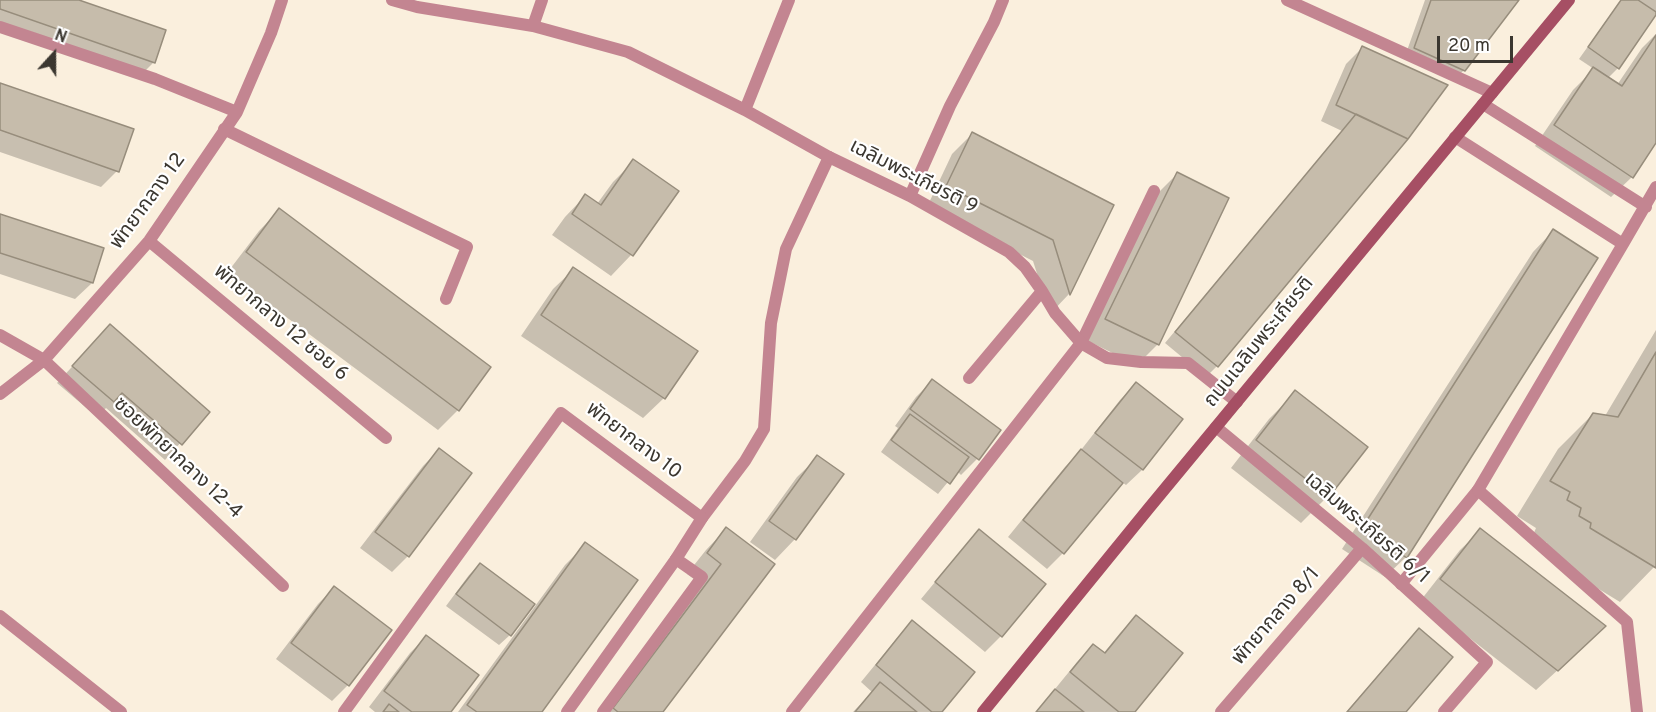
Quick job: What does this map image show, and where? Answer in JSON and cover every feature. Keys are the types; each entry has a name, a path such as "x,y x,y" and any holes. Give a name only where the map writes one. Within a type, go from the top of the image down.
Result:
{"main road":[{"name":"ถนนเฉลิมพระเกียรติ","path":"983,712 1569,0"}],"street":[{"name":"พัทยากลาง 12","path":"0,394 44,360 148,241 237,112 272,33 282,0"},
{"name":"เฉลิมพระเกียรติ 9","path":"392,0 417,7 533,26 628,52 745,110 829,157 910,196 1010,252 1025,267 1054,313 1081,343 1107,358 1140,362 1188,363 1237,402"},
{"path":"533,26 542,0"},
{"path":"745,110 789,0"},
{"path":"910,196 950,106 1003,0"},
{"path":"1287,0 1492,93"},
{"path":"0,27 155,79 237,112"},
{"path":"1483,104 1646,207"},
{"path":"224,129 467,247 446,299"},
{"path":"1455,137 1623,244"},
{"path":"567,712 676,559 702,518 744,462 764,429 771,323 786,249 829,157"},
{"path":"1401,584 1478,490 1656,187"},
{"path":"792,712 1081,343 1154,191"},
{"name":"พัทยากลาง 12 ซอย 6","path":"148,241 386,438"},
{"path":"969,378 1042,291"},
{"name":"ซอยพัทยากลาง 12-4","path":"0,335 44,360 283,586"},
{"name":"พัทยากลาง 10","path":"344,712 561,413 702,518"},
{"name":"เฉลิมพระเกียรติ 6/1","path":"1216,427 1362,548 1488,662 1444,712"},
{"path":"1478,490 1627,622 1637,712"},
{"name":"พัทยากลาง 8/1","path":"1221,712 1362,548"},
{"path":"603,712 702,577 676,559"},
{"path":"0,616 121,712"}],"building":[{"path":"0,0 79,0 166,30 155,63 0,9"},
{"path":"1431,0 1519,0 1465,71 1414,48"},
{"path":"1621,0 1638,0 1656,12 1656,15 1619,69 1588,47"},
{"path":"1656,35 1656,143 1633,178 1554,125 1593,67 1622,86"},
{"path":"1362,46 1448,85 1408,139 1336,105"},
{"path":"0,83 134,129 119,172 0,130"},
{"path":"1356,114 1408,139 1218,367 1175,332"},
{"path":"972,132 1114,205 1070,295 1053,240 946,186"},
{"path":"633,159 679,191 633,256 572,214 585,194 601,205"},
{"path":"1177,172 1229,198 1159,345 1105,319"},
{"path":"279,208 491,367 459,411 246,252"},
{"path":"0,214 104,248 93,283 0,253"},
{"path":"1553,229 1598,258 1407,558 1362,528"},
{"path":"573,267 698,351 665,399 541,315"},
{"path":"110,324 210,412 182,445 122,393 114,402 72,366"},
{"path":"1656,352 1656,568 1590,528 1591,523 1579,516 1581,508 1567,500 1570,492 1550,481 1593,413 1618,417"},
{"path":"932,379 1001,430 979,460 910,409"},
{"path":"1136,382 1183,419 1143,470 1095,433"},
{"path":"1295,390 1368,447 1329,497 1256,440"},
{"path":"910,414 969,457 950,484 891,440"},
{"path":"439,448 472,473 409,557 375,532"},
{"path":"1081,449 1123,483 1064,554 1023,520"},
{"path":"817,455 844,474 796,540 769,521"},
{"path":"726,527 775,564 663,712 618,712 613,708 721,564 707,553"},
{"path":"1480,528 1606,626 1558,671 1440,579"},
{"path":"979,529 1046,584 1002,637 935,582"},
{"path":"585,542 638,580 542,712 477,712 467,705"},
{"path":"480,563 535,604 511,636 456,594"},
{"path":"334,586 392,630 349,686 291,643"},
{"path":"1136,615 1183,653 1135,712 1119,712 1070,672 1093,644 1105,653"},
{"path":"912,620 975,672 942,712 932,712 876,665"},
{"path":"1419,628 1453,657 1406,712 1347,712"},
{"path":"426,635 479,675 451,712 412,712 384,691"},
{"path":"880,682 917,712 855,712"},
{"path":"1055,689 1084,712 1036,712"},
{"path":"389,704 399,712 383,712"}]}
